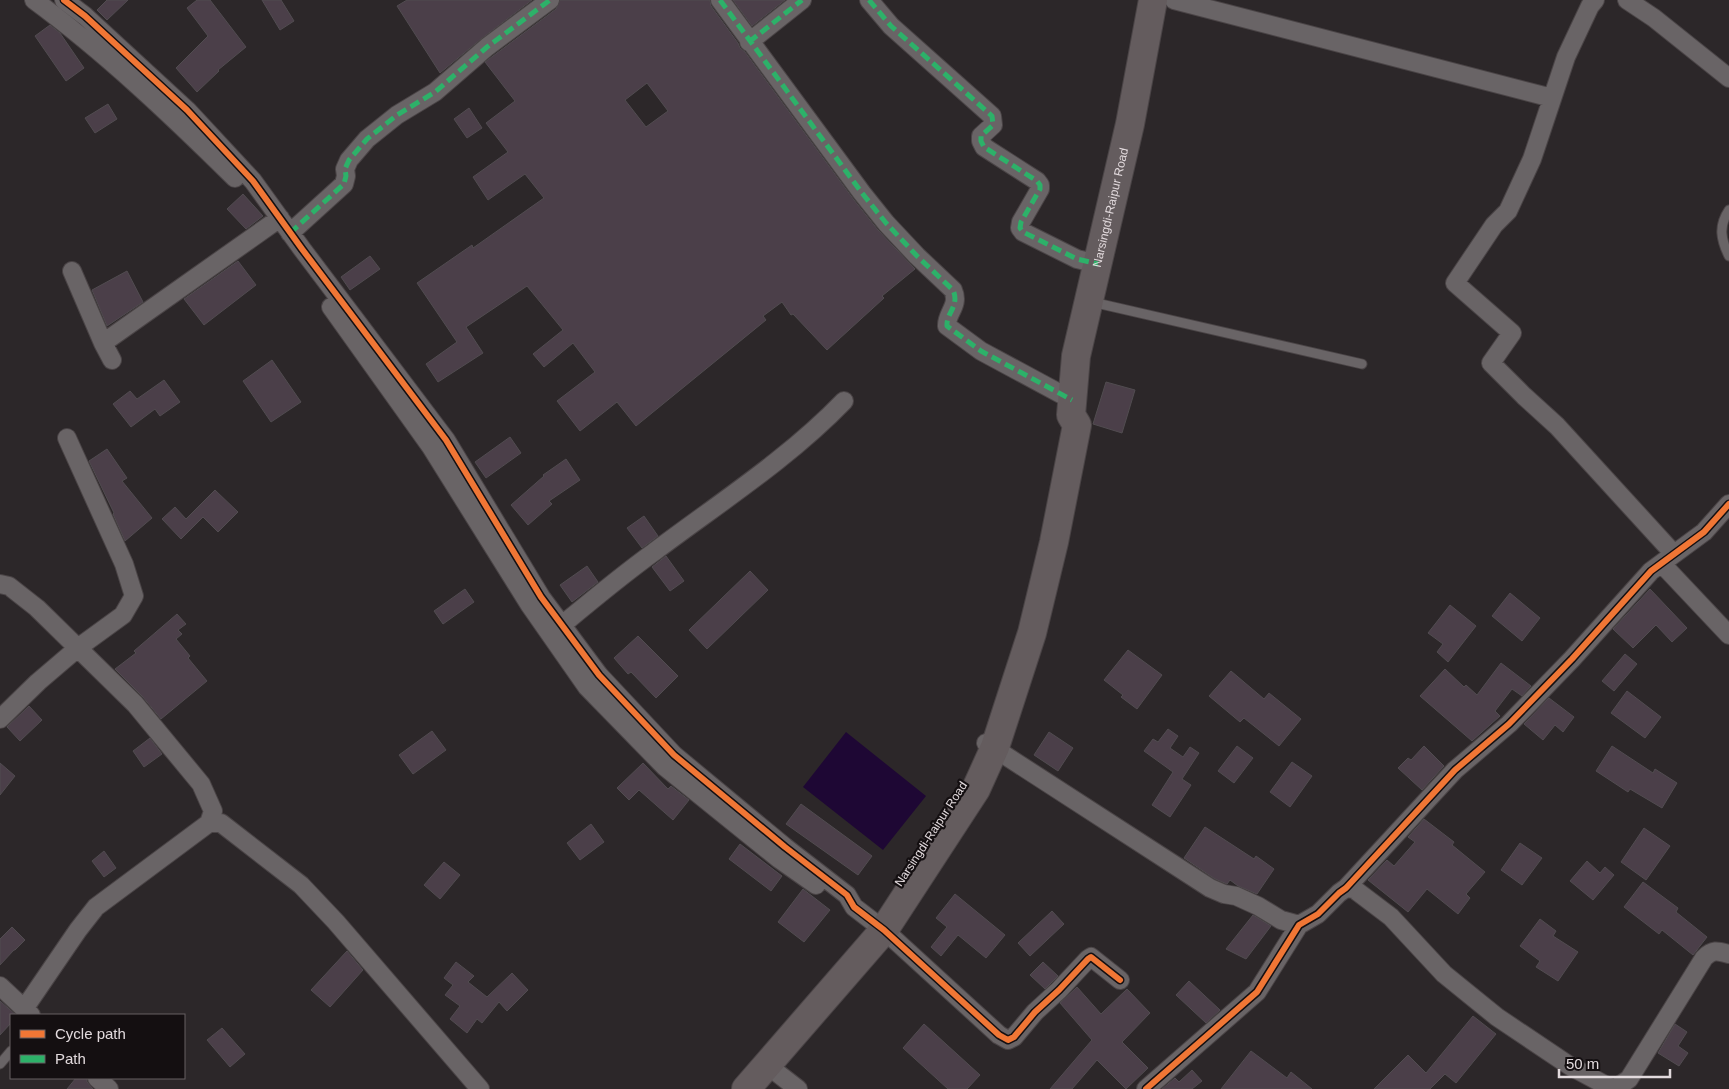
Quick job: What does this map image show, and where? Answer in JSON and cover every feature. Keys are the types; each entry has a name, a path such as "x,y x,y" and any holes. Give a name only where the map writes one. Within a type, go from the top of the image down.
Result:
{"main road":[{"name":"Narsingdi-Raipur Road","path":"729,1089 976,789 989,744 1032,634 1054,542 1077,425 1072,408 1076,356 1130,124 1153,0"},
{"name":"Narsingdi-Raipur Road","path":"746,1089 766,1065 870,919"}],"street":[{"path":"34,0 76,31 181,125 290,233 446,440 541,597 599,674 674,755 785,847 847,895 870,919 999,1035 1008,1040 1014,1037 1035,1012 1091,957 1120,980"},
{"path":"64,0 85,16 188,110 253,181 277,220 295,257 431,447 529,604 586,687 665,767 779,859 842,904 870,919"},
{"path":"290,233 344,184 348,160 367,139 397,115 435,92 487,47 550,0"},
{"path":"720,0 749,42 886,223 917,256 954,290 954,306 946,321 946,326 1072,408"},
{"path":"749,42 802,0"},
{"path":"869,0 890,26 992,116 993,126 981,136 984,147 1037,181 1040,185 1040,189 1021,222 1020,228 1023,232 1077,259 1098,264"},
{"path":"1174,0 1552,98"},
{"path":"1595,0 1590,6 1566,58 1532,159 1508,211 1494,225 1455,283 1512,333 1491,363 1557,426 1729,635"},
{"path":"1627,0 1654,18 1729,78"},
{"path":"103,343 277,220"},
{"path":"72,271 112,360"},
{"path":"562,625 653,552 742,489 826,420 844,401"},
{"path":"0,719 38,682 79,647 123,616 134,596 124,564 67,438"},
{"path":"1146,1089 1257,992 1300,925 1318,914 1346,888 1455,770 1509,724 1572,659 1651,571 1704,532 1729,504"},
{"path":"0,584 9,586 26,599 79,647 135,704 200,784 213,811 209,823 96,907 78,930 28,1012 0,986"},
{"path":"989,744 1210,888 1224,894 1236,896 1258,906 1281,920 1300,925"},
{"path":"209,823 221,823 301,885 336,922 480,1089"},
{"path":"1346,888 1354,889 1391,917 1444,974 1497,1017 1570,1066 1615,1089 1628,1079 1704,958 1710,952 1716,951 1729,954"},
{"path":"766,1065 798,1089"},
{"path":"98,1079 109,1089"}],"lane":[{"path":"1729,210 1723,219 1721,235 1729,256"},
{"path":"1089,302 1362,364"},
{"path":"0,1064 10,1053"}],"shaded area":[{"path":"846,732 926,796 883,850 803,787"}],"building":[{"path":"107,0 128,0 107,20 97,10"},
{"path":"197,0 210,0 246,47 218,70 197,92 176,68 208,36 187,8"},
{"path":"262,0 281,0 294,21 280,30"},
{"path":"407,0 532,0 440,73 397,6"},
{"path":"560,0 710,0 711,6 740,48 745,52 854,200 878,230 915,269 882,296 884,298 827,350 793,314 791,315 782,302 763,316 766,320 636,426 617,402 580,431 557,401 595,372 573,343 544,367 533,354 563,330 527,286 466,327 483,353 438,382 426,364 457,342 417,283 472,245 473,248 544,198 525,174 488,200 473,177 508,152 486,123 515,101 485,62 556,9","holes":["647,83 668,111 646,127 625,100"]},
{"path":"733,0 785,0 752,26"},
{"path":"50,25 60,33 84,68 66,81 35,36"},
{"path":"108,104 117,119 95,133 85,118"},
{"path":"469,108 482,128 467,138 454,119"},
{"path":"243,194 263,216 246,229 227,209"},
{"path":"370,256 380,269 350,290 341,277"},
{"path":"238,261 256,285 204,325 184,299"},
{"path":"127,271 143,302 107,326 92,290"},
{"path":"272,360 301,402 271,422 243,381"},
{"path":"164,380 180,402 160,416 155,409 131,427 113,404 130,391 137,399"},
{"path":"1106,382 1135,390 1122,433 1093,424"},
{"path":"510,437 521,453 486,478 475,462"},
{"path":"107,449 127,478 122,481 152,518 125,541 89,461"},
{"path":"566,459 580,480 549,501 552,504 528,525 511,505 543,475"},
{"path":"215,490 238,512 218,532 203,517 181,539 162,519 175,507 186,519"},
{"path":"644,516 658,536 642,548 627,528"},
{"path":"666,556 684,581 670,591 652,567"},
{"path":"587,566 598,582 572,602 560,585"},
{"path":"750,571 768,590 707,649 689,630"},
{"path":"465,589 474,602 443,624 434,611"},
{"path":"1650,589 1687,628 1672,642 1656,625 1633,648 1613,629"},
{"path":"1510,593 1540,618 1522,641 1492,616"},
{"path":"1450,605 1476,626 1448,662 1437,652 1443,644 1428,633"},
{"path":"177,614 186,624 178,630 182,634 176,639 190,656 188,658 207,681 161,719 142,696 115,669 136,653 134,651"},
{"path":"638,636 678,676 656,698 631,672 628,674 614,658"},
{"path":"1128,650 1162,675 1137,709 1121,697 1123,695 1104,680"},
{"path":"1625,654 1637,664 1614,691 1602,681"},
{"path":"1501,663 1531,686 1522,696 1512,689 1495,711 1500,716 1472,741 1420,696 1445,669 1464,687 1466,685 1477,695"},
{"path":"1231,671 1264,699 1269,693 1301,719 1279,746 1244,718 1240,722 1209,696"},
{"path":"1627,691 1661,717 1645,738 1611,713"},
{"path":"1549,698 1574,717 1563,732 1555,725 1543,740 1524,724"},
{"path":"29,706 42,720 20,741 7,727"},
{"path":"1168,729 1178,736 1170,748 1183,757 1190,747 1199,753 1182,779 1191,785 1170,817 1152,805 1173,772 1144,751 1153,739 1158,742"},
{"path":"432,731 446,750 413,774 399,755"},
{"path":"1049,732 1073,748 1058,771 1034,755"},
{"path":"150,738 162,754 144,767 133,751"},
{"path":"1237,746 1253,758 1234,783 1218,771"},
{"path":"1424,746 1444,766 1422,790 1398,768 1408,758 1411,760"},
{"path":"1612,746 1653,773 1655,769 1677,783 1662,808 1630,789 1628,792 1596,771"},
{"path":"1292,762 1312,776 1290,807 1270,792"},
{"path":"0,763 15,776 0,795"},
{"path":"643,763 668,789 671,786 689,800 673,820 639,790 629,800 617,788"},
{"path":"801,804 872,856 858,875 786,824"},
{"path":"1424,819 1454,842 1452,845 1485,872 1466,894 1470,898 1458,914 1427,889 1408,912 1368,880 1387,860 1394,866 1415,842 1408,837"},
{"path":"591,824 604,842 580,860 567,843"},
{"path":"1205,827 1254,859 1256,856 1274,869 1257,894 1238,886 1230,880 1227,884 1215,879 1184,858"},
{"path":"1644,828 1670,846 1646,880 1621,862"},
{"path":"1520,843 1542,858 1522,885 1501,870"},
{"path":"740,844 782,876 771,891 729,859"},
{"path":"104,851 116,868 104,877 92,861"},
{"path":"1587,861 1600,873 1605,867 1614,875 1593,900 1570,881"},
{"path":"444,862 460,875 440,899 424,885"},
{"path":"1643,882 1678,908 1676,912 1707,937 1693,955 1662,930 1659,934 1624,907"},
{"path":"803,889 830,910 804,942 778,922"},
{"path":"955,894 1005,935 986,958 958,935 941,956 931,947 947,927 936,918"},
{"path":"1052,911 1064,924 1030,956 1018,943"},
{"path":"1253,915 1271,926 1246,959 1226,949"},
{"path":"1540,919 1556,931 1553,936 1578,952 1558,981 1536,967 1540,961 1520,946"},
{"path":"12,927 25,940 0,965 0,939"},
{"path":"347,951 363,970 330,1007 311,990"},
{"path":"456,962 474,976 468,982 487,997 512,973 528,990 507,1011 499,1002 482,1023 477,1019 467,1033 450,1019 460,1006 445,995 453,985 444,978"},
{"path":"1043,962 1058,976 1045,989 1030,975"},
{"path":"1189,981 1220,1010 1206,1023 1176,995"},
{"path":"1077,987 1101,1014 1127,989 1150,1013 1122,1042 1148,1068 1126,1089 1097,1060 1072,1089 1050,1089 1092,1040 1060,1003"},
{"path":"0,1001 15,1014 10,1014 10,1024 0,1035"},
{"path":"1473,1016 1496,1034 1456,1083 1445,1074 1430,1089 1374,1089 1408,1055 1426,1073"},
{"path":"924,1024 980,1075 967,1089 948,1089 903,1048"},
{"path":"1675,1024 1687,1032 1678,1046 1688,1053 1679,1066 1658,1053"},
{"path":"222,1028 245,1054 230,1067 207,1040"},
{"path":"1251,1051 1287,1078 1291,1072 1312,1089 1221,1089"},
{"path":"1192,1070 1202,1081 1192,1089 1162,1089 1175,1078 1179,1082"},
{"path":"75,1079 87,1079 87,1082 93,1089 67,1089"}],"marked path":[{"path":"290,233 344,184 345,169 349,160 367,139 397,115 435,92 487,47 550,0"},
{"path":"720,0 886,223 953,290 955,301 948,317 947,326 981,351 1072,400"},
{"path":"749,42 802,0"},
{"path":"869,0 891,26 992,116 993,125 981,136 984,147 1037,181 1040,185 1040,189 1021,222 1020,228 1023,232 1077,259 1098,264"}],"cycle path":[{"path":"64,0 85,16 187,110 253,181 446,440 541,597 599,675 674,755 785,847 847,895 854,907 884,930 999,1035 1008,1040 1014,1037 1035,1012 1091,957 1120,980"},
{"path":"1146,1089 1257,992 1299,925 1318,914 1346,888 1455,770 1509,724 1572,659 1651,571 1704,532 1729,504"}]}
